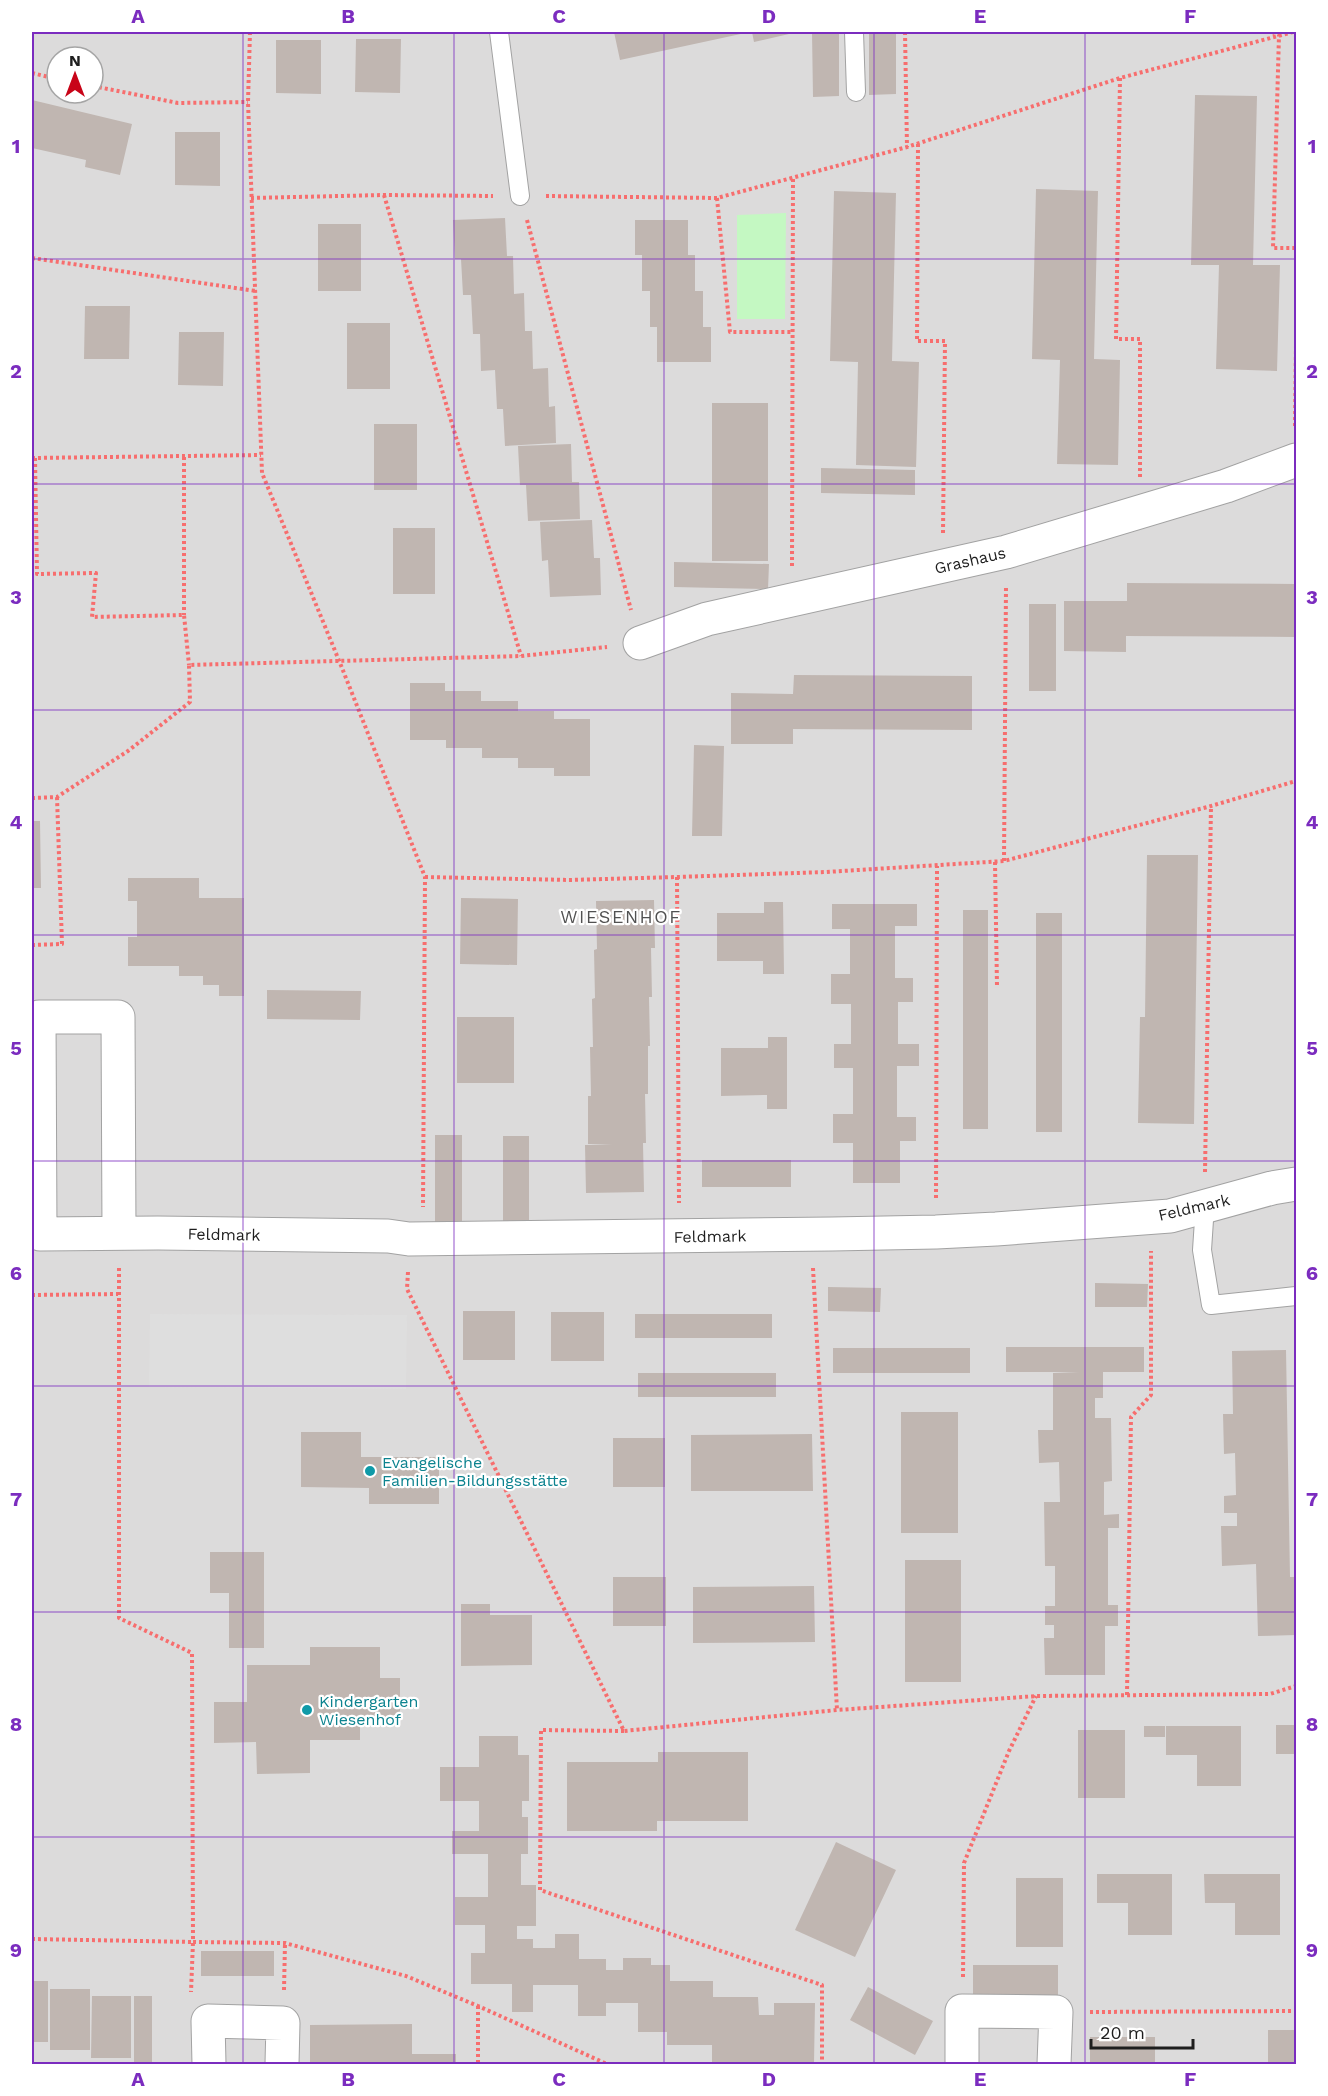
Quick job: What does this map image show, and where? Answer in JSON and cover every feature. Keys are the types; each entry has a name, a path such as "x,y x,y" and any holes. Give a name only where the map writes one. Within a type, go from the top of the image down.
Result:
{"street":[{"name":"Grashaus","path":"640,644 707,619 1006,552 1226,486 1295,460"},
{"name":"Feldmark","path":"119,1233 118,1017 39,1017 35,1100 40,1234 119,1233 416,1238 936,1232 1170,1216 1205,1205 1296,1184"},
{"path":"962,2064 962,2011 1056,2012 1054,2064"},
{"path":"208,2064 208,2021 283,2023 282,2064"}],"lane":[{"path":"499,32 520,196"},
{"path":"854,32 855,92"},
{"path":"1205,1205 1202,1250 1211,1305 1296,1296"}],"path":[{"path":"250,32 248,102 262,473 425,877 416,1238 407,1289 624,1731"},
{"path":"905,32 907,147"},
{"path":"1272,32 1279,35"},
{"path":"251,198 384,195 717,198 918,144 1120,78 1293,32"},
{"path":"1279,35 1274,248 1296,248"},
{"path":"1120,78 1116,339 1140,339 1141,511"},
{"path":"105,88 178,103 248,102"},
{"path":"918,144 917,341 945,341 942,566"},
{"path":"792,600 793,176"},
{"path":"384,195 521,656"},
{"path":"189,665 340,663 521,656 640,644 520,196"},
{"path":"717,198 730,332 792,332"},
{"path":"32,258 256,291"},
{"path":"1295,460 1296,346"},
{"path":"184,615 92,617 96,573 37,574 33,458 261,455"},
{"path":"32,798 57,797 128,751 190,702 184,615 184,457"},
{"path":"1004,861 1006,552"},
{"path":"425,877 569,880 826,872 995,862 1211,806 1296,781"},
{"path":"32,945 63,944 57,797"},
{"path":"1205,1205 1211,806"},
{"path":"995,862 997,986"},
{"path":"936,1232 937,866"},
{"path":"676,877 680,1236"},
{"path":"1127,1695 1131,1417 1151,1395 1151,1217"},
{"path":"119,1233 118,1618 192,1653 193,1942 191,1998"},
{"path":"811,1234 837,1710"},
{"path":"32,1295 118,1294"},
{"path":"822,2064 822,1985 540,1890 541,1730 624,1731 837,1710 1037,1696 1270,1694 1296,1686"},
{"path":"962,2011 964,1863 1009,1751 1037,1696"},
{"path":"32,1940 285,1943 406,1976 606,2064"},
{"path":"283,2023 285,1943"},
{"path":"478,2006 478,2064"},
{"path":"1056,2012 1296,2011"}],"shaded area":[{"path":"32,32 1296,32 1296,2064 32,2064"},
{"path":"150,1314 407,1315 406,1389 149,1387"}],"green space":[{"path":"786,213 785,319 737,319 737,215"}],"building":[{"path":"614,32 750,32 620,60"},
{"path":"752,32 789,32 789,34 754,42"},
{"path":"812,32 839,32 839,96 813,97"},
{"path":"869,32 896,32 896,94 869,95"},
{"path":"356,39 401,39 400,93 355,92"},
{"path":"276,40 321,40 321,94 276,93"},
{"path":"1195,95 1257,96 1253,265 1280,265 1277,371 1216,369 1219,265 1191,265"},
{"path":"32,100 45,105 132,124 120,175 85,167 86,160 32,148"},
{"path":"175,132 220,132 220,186 175,185"},
{"path":"1036,189 1098,191 1094,359 1120,360 1118,465 1057,464 1060,360 1032,359"},
{"path":"834,191 896,193 892,361 919,362 916,467 856,465 858,362 830,361"},
{"path":"505,218 507,256 513,256 514,294 524,293 525,331 532,331 533,369 548,368 549,407 555,406 556,443 505,446 503,409 497,409 495,370 481,371 480,334 473,334 471,295 463,295 461,259 455,259 453,220"},
{"path":"635,220 688,220 688,255 695,255 695,291 703,291 703,327 711,327 711,362 657,362 657,327 650,327 650,291 642,291 642,255 635,255"},
{"path":"318,224 361,224 361,291 318,291"},
{"path":"85,306 130,306 129,359 84,359"},
{"path":"347,323 390,323 390,389 347,389"},
{"path":"179,332 224,332 223,386 178,385"},
{"path":"712,403 768,403 768,561 712,561"},
{"path":"374,424 417,424 417,490 374,490"},
{"path":"571,444 572,482 579,482 580,519 528,521 526,485 520,485 518,446"},
{"path":"821,468 915,470 915,495 821,493"},
{"path":"592,520 594,558 600,558 601,595 550,597 548,560 542,561 540,522"},
{"path":"393,528 435,528 435,594 393,594"},
{"path":"674,562 769,564 768,589 674,587"},
{"path":"1127,583 1296,584 1296,637 1126,636 1126,652 1064,651 1064,601 1127,601"},
{"path":"1029,604 1056,604 1056,691 1029,691"},
{"path":"794,675 972,676 972,730 793,729 793,744 731,744 731,693 793,694"},
{"path":"410,683 445,683 445,691 481,691 481,701 518,701 518,711 554,711 554,719 590,719 590,776 554,776 554,768 518,768 518,758 482,758 482,748 446,748 446,740 410,740"},
{"path":"694,745 724,746 722,836 692,836"},
{"path":"32,821 40,821 41,888 32,888"},
{"path":"1147,855 1198,855 1194,1124 1138,1123 1140,1017 1145,1017"},
{"path":"128,878 199,878 199,898 244,898 244,996 219,996 219,985 203,985 203,976 179,976 179,966 128,966 128,937 137,937 137,901 128,901"},
{"path":"461,898 518,899 517,965 460,964"},
{"path":"654,900 655,948 651,948 650,1046 648,1046 648,1094 645,1094 646,1143 643,1143 644,1192 586,1193 585,1145 612,1145 588,1144 588,1096 591,1096 590,1047 593,1047 592,999 595,998 594,950 597,949 596,901"},
{"path":"764,902 783,902 784,974 763,974 763,961 717,961 717,913 764,913"},
{"path":"832,904 917,904 917,926 895,926 895,978 913,978 913,1002 898,1002 898,1044 919,1044 919,1066 897,1066 897,1117 916,1117 916,1141 900,1141 900,1183 853,1183 853,1143 833,1143 833,1114 853,1114 853,1068 834,1068 834,1044 851,1044 851,1004 831,1004 831,974 850,974 850,929 832,929"},
{"path":"963,910 988,910 988,1129 963,1129"},
{"path":"1036,913 1062,913 1062,1132 1036,1132"},
{"path":"267,990 361,991 360,1020 267,1019"},
{"path":"457,1017 514,1017 514,1083 457,1083"},
{"path":"768,1037 787,1037 787,1109 767,1109 767,1095 721,1096 721,1048 768,1048"},
{"path":"435,1135 462,1135 462,1222 435,1222"},
{"path":"503,1136 529,1136 529,1223 503,1223"},
{"path":"702,1160 791,1160 791,1187 702,1187"},
{"path":"1095,1283 1148,1284 1147,1307 1095,1307"},
{"path":"828,1287 881,1288 880,1312 828,1311"},
{"path":"463,1311 515,1311 515,1360 463,1360"},
{"path":"551,1312 604,1312 604,1361 551,1361"},
{"path":"635,1314 772,1314 772,1338 635,1338"},
{"path":"1006,1347 1144,1347 1144,1372 1103,1372 1103,1398 1095,1398 1095,1418 1111,1418 1112,1481 1104,1482 1104,1515 1119,1514 1119,1528 1108,1528 1108,1605 1118,1605 1118,1626 1105,1626 1105,1675 1045,1675 1044,1638 1054,1638 1054,1625 1045,1625 1045,1606 1055,1606 1055,1566 1045,1566 1044,1502 1060,1502 1059,1462 1039,1463 1038,1430 1053,1430 1053,1373 1079,1372 1006,1372"},
{"path":"833,1348 970,1348 970,1373 833,1373"},
{"path":"1286,1350 1290,1577 1296,1577 1296,1635 1258,1636 1256,1564 1222,1566 1221,1526 1237,1526 1237,1513 1224,1513 1224,1496 1236,1495 1235,1453 1224,1454 1223,1414 1233,1414 1232,1351"},
{"path":"638,1373 776,1373 776,1397 638,1397"},
{"path":"901,1412 958,1412 958,1533 901,1533"},
{"name":"Evangelische Familien-Bildungsstätte","path":"301,1432 361,1432 361,1457 439,1457 439,1504 369,1504 369,1488 301,1487"},
{"path":"812,1434 813,1491 691,1491 691,1435"},
{"path":"613,1438 665,1438 665,1487 613,1487"},
{"path":"210,1552 264,1552 264,1648 229,1648 229,1593 210,1593"},
{"path":"905,1560 961,1560 961,1682 905,1682"},
{"path":"613,1577 666,1577 666,1626 613,1626"},
{"path":"814,1586 815,1642 693,1643 693,1587"},
{"path":"461,1604 490,1604 490,1615 532,1615 532,1665 461,1666"},
{"name":"Kindergarten Wiesenhof","path":"310,1647 380,1647 380,1678 400,1678 400,1717 360,1717 360,1740 310,1740 310,1773 257,1774 256,1742 214,1743 214,1702 247,1702 247,1665 310,1665"},
{"path":"1276,1725 1296,1725 1296,1754 1276,1754"},
{"path":"1144,1726 1165,1726 1165,1737 1144,1737"},
{"path":"1166,1726 1241,1726 1241,1786 1197,1786 1197,1755 1166,1755"},
{"path":"1078,1730 1125,1730 1125,1798 1078,1798"},
{"path":"479,1736 518,1736 518,1755 529,1755 529,1801 522,1801 522,1817 528,1817 528,1854 521,1854 521,1885 536,1885 536,1926 517,1926 517,1939 533,1939 533,1948 555,1948 555,1934 579,1934 579,1959 606,1959 606,1970 623,1970 623,1958 651,1958 651,1965 670,1965 670,1981 713,1981 713,1997 758,1997 759,2015 774,2015 774,2003 815,2003 814,2064 712,2064 712,2045 667,2045 667,2032 638,2032 638,2003 606,2003 606,2016 578,2016 578,1985 533,1985 533,2012 512,2012 512,1984 471,1984 471,1953 485,1953 485,1925 455,1925 455,1897 488,1897 488,1854 452,1854 452,1831 479,1831 479,1801 440,1801 440,1767 479,1767"},
{"path":"658,1752 748,1752 748,1821 657,1821 657,1831 567,1831 567,1762 658,1762"},
{"path":"836,1842 896,1870 855,1957 795,1930"},
{"path":"1097,1874 1172,1874 1172,1935 1128,1935 1128,1903 1097,1903"},
{"path":"1204,1874 1280,1874 1280,1935 1235,1935 1235,1903 1205,1903"},
{"path":"1016,1878 1063,1878 1063,1947 1016,1947"},
{"path":"201,1951 274,1951 274,1976 201,1976"},
{"path":"973,1965 1058,1965 1058,2000 973,2000"},
{"path":"32,1981 48,1981 48,2042 32,2042"},
{"path":"868,1987 933,2021 915,2055 850,2020"},
{"path":"50,1989 90,1989 90,2050 50,2050"},
{"path":"92,1996 131,1996 131,2058 91,2058"},
{"path":"134,1996 152,1996 152,2064 134,2064"},
{"path":"412,2024 412,2054 456,2054 456,2064 310,2064 310,2025"},
{"path":"1268,2030 1296,2030 1296,2064 1268,2064"},
{"path":"1090,2037 1155,2037 1155,2064 1090,2064"}],"place":[{"name":"Evangelische Familien-Bildungsstätte","path":"370,1471"},
{"name":"Kindergarten Wiesenhof","path":"307,1710"}],"district":[{"name":"WIESENHOF","path":"621,917"}]}
